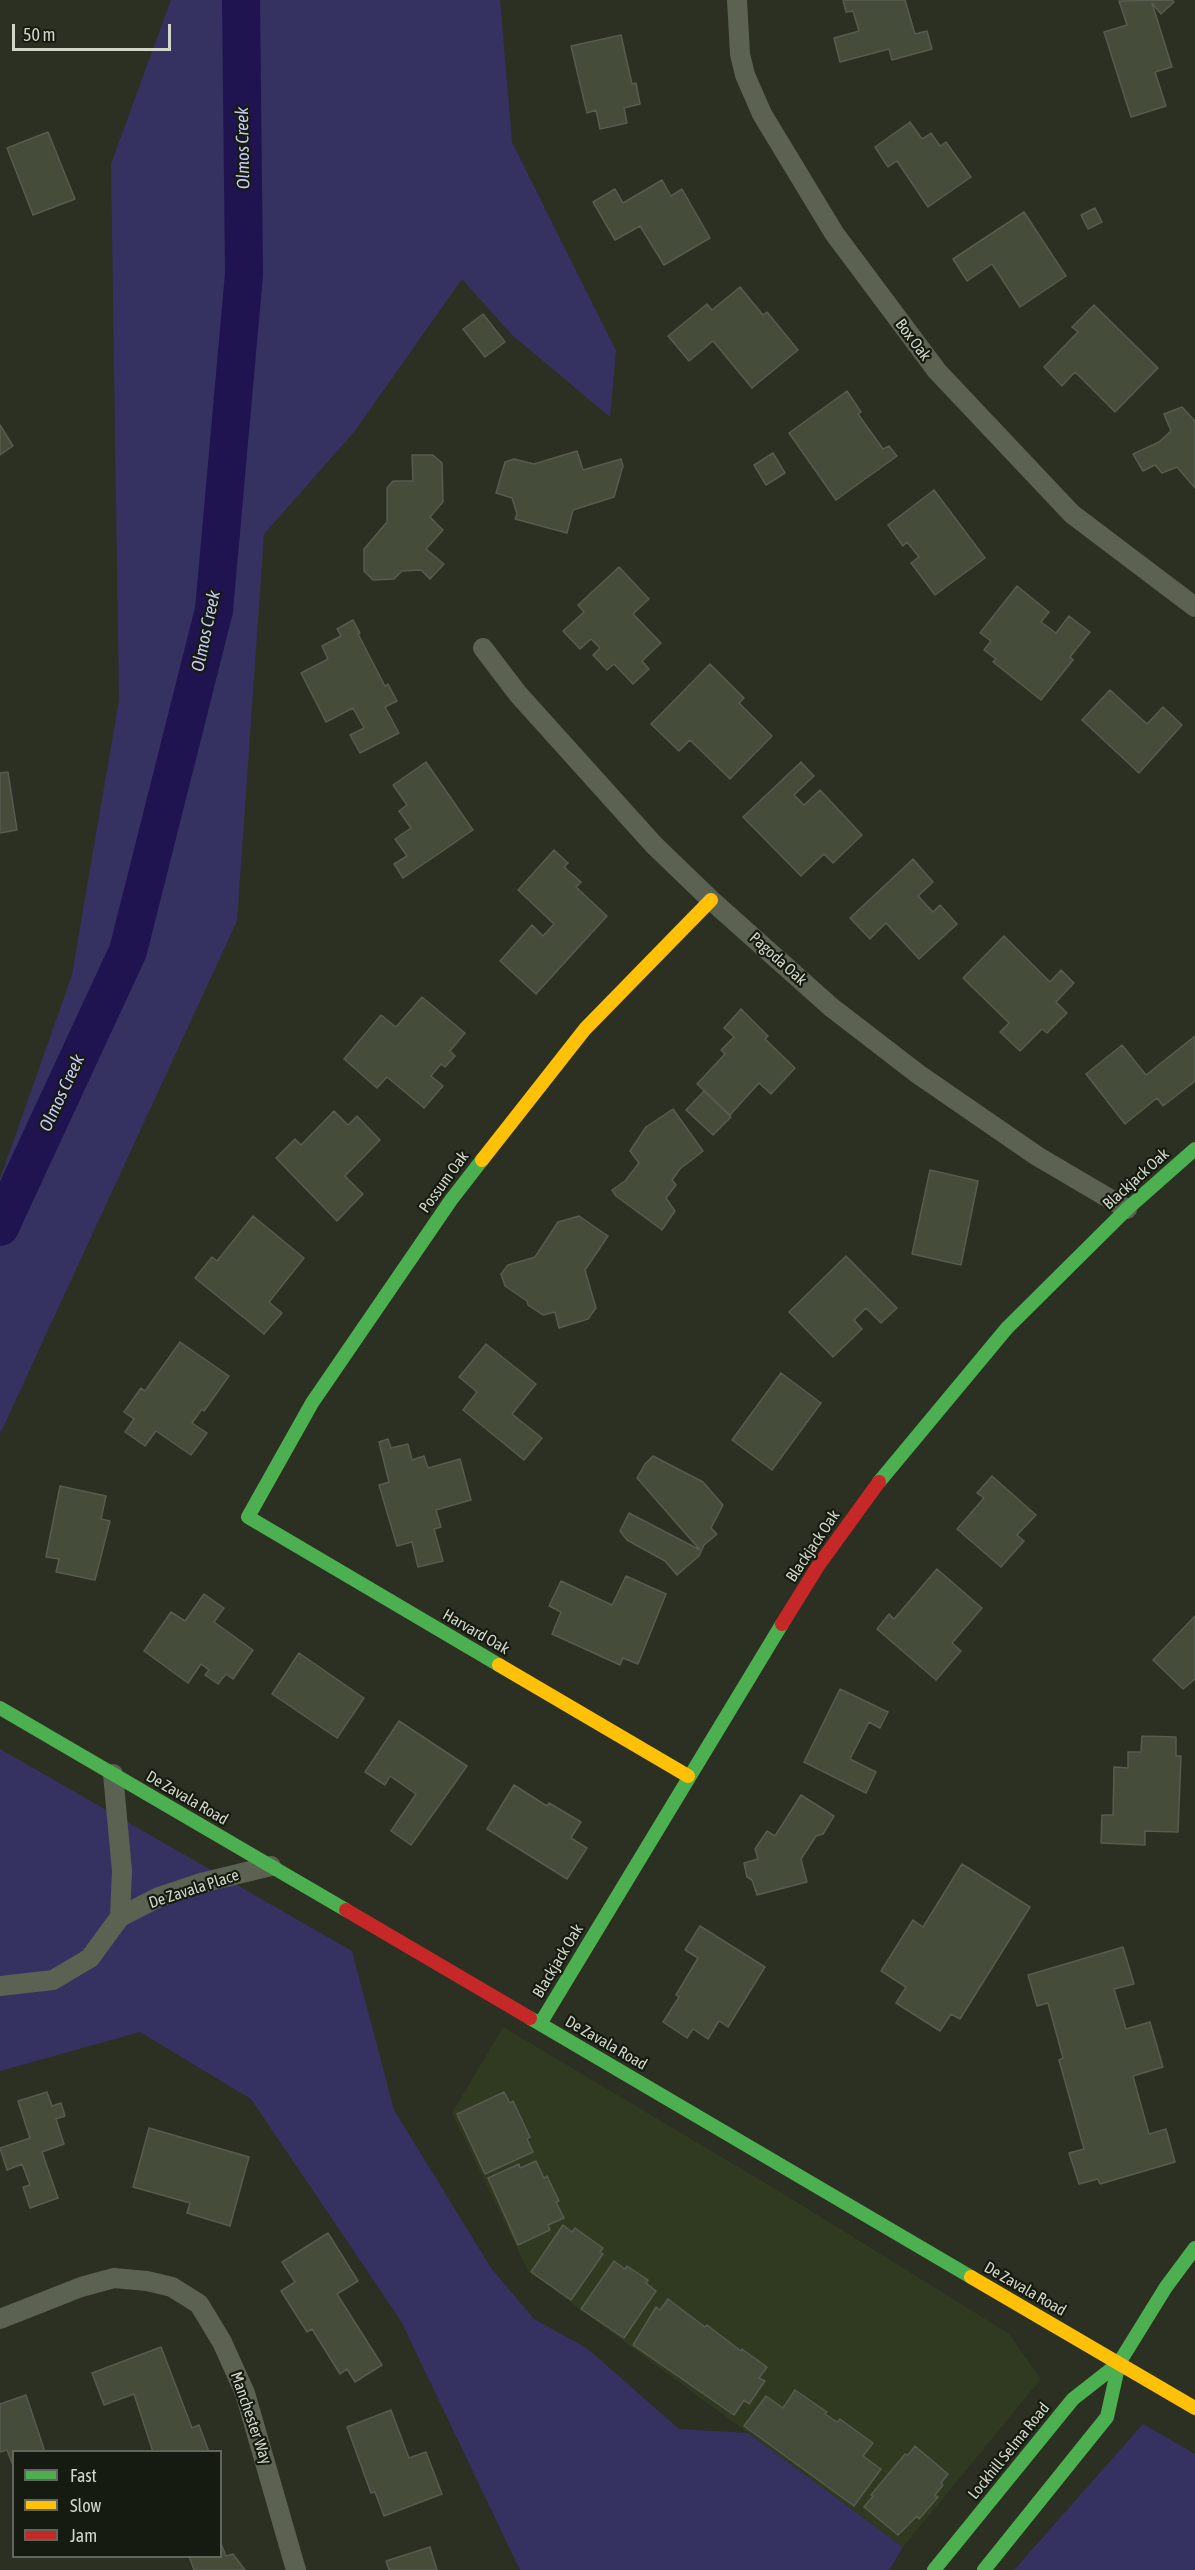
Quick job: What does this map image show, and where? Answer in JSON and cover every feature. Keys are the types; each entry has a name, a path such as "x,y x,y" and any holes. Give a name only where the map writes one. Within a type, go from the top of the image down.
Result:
{"street":[{"name":"Box Oak","path":"737,0 740,54 745,75 762,114 834,233 937,371 1072,514 1195,608"},
{"name":"Pagoda Oak","path":"483,648 518,694 654,845 711,900 831,1007 918,1074 1036,1156 1127,1209"},
{"name":"Possum Oak","path":"248,1517 312,1403 451,1200 585,1029 711,900"},
{"name":"Blackjack Oak","path":"540,2024 688,1776 818,1566 873,1489 1007,1328 1127,1209 1195,1149"},
{"name":"Harvard Oak","path":"248,1517 688,1776"},
{"name":"De Zavala Road","path":"0,1708 1195,2408"},
{"path":"113,1774 122,1871 120,1917"},
{"name":"De Zavala Place","path":"0,1986 53,1980 90,1958 120,1917 159,1897 201,1883 271,1866"},
{"name":"Lockhill Selma Road","path":"984,2570 1107,2417 1119,2363 1166,2287 1195,2248"},
{"name":"Manchester Way","path":"0,2319 81,2287 114,2278 147,2281 172,2287 199,2304 222,2342 245,2393 296,2570"},
{"name":"Lockhill Selma Road","path":"934,2570 1072,2399 1119,2363"}],"shaded area":[{"path":"171,0 500,0 512,142 616,351 610,417 511,334 462,279 354,432 264,534 237,921 0,1434 0,1179 72,975 119,700 111,164"},
{"path":"0,1749 352,1951 394,2110 491,2268 534,2319 588,2349 679,2429 748,2433 903,2547 889,2570 520,2570 401,2321 251,2099 140,2032 0,2071"},
{"path":"503,2027 787,2196 1008,2333 1041,2379 903,2547 528,2271 452,2113"},
{"path":"1143,2424 1195,2454 1195,2570 1014,2570"}],"building":[{"path":"843,0 905,0 915,34 927,31 932,49 892,60 889,49 840,62 834,38 859,31 853,11 846,12"},
{"path":"1172,0 1174,2 1161,14 1152,3 1172,67 1155,72 1166,106 1131,117 1104,32 1127,25 1119,1"},
{"path":"621,35 632,84 636,83 640,104 624,108 627,123 600,129 596,110 587,113 571,46"},
{"path":"910,122 922,139 931,133 940,146 946,142 971,177 928,207 897,161 888,167 875,147"},
{"path":"48,132 75,199 33,215 7,148"},
{"path":"662,180 671,196 682,189 710,238 664,265 640,226 615,240 593,202 615,189 623,203"},
{"path":"1095,208 1102,222 1088,229 1081,215"},
{"path":"1024,212 1066,276 1020,307 992,264 967,281 953,259"},
{"path":"740,287 763,315 767,312 798,350 752,388 713,341 689,361 668,336 707,304 712,310"},
{"path":"1094,305 1158,368 1115,412 1075,372 1062,386 1044,367 1078,332 1072,327"},
{"path":"483,314 505,342 485,357 463,329"},
{"path":"847,391 861,412 858,414 883,449 889,446 897,456 836,500 789,433"},
{"path":"1182,407 1195,421 1195,488 1177,467 1162,473 1155,465 1143,471 1133,454 1159,442 1171,431 1164,414"},
{"path":"0,425 13,446 0,455"},
{"path":"577,451 583,470 621,459 623,466 614,497 573,510 567,533 515,519 517,514 512,498 496,493 505,462 514,459 534,464"},
{"path":"773,453 785,473 766,485 754,465"},
{"path":"412,455 433,455 442,463 443,502 430,517 443,530 426,549 444,564 430,579 421,570 402,571 394,579 373,580 364,571 364,549 387,522 387,488 393,481 413,481"},
{"path":"934,490 985,558 935,595 911,563 919,557 907,542 903,546 888,525"},
{"path":"619,567 649,599 633,614 661,643 642,661 649,669 633,684 614,664 607,670 593,655 600,648 591,639 580,649 563,631 584,612 578,605"},
{"path":"1017,586 1049,612 1041,622 1056,633 1069,616 1090,632 1070,657 1073,660 1041,700 993,662 996,659 984,650 991,641 980,633"},
{"path":"353,620 385,686 388,684 397,701 385,707 399,733 360,753 350,735 364,728 353,708 326,722 301,673 328,659 322,646 341,636 337,629"},
{"path":"710,664 744,698 739,703 772,736 730,779 690,740 679,751 651,724"},
{"path":"1110,690 1147,724 1163,707 1182,725 1139,773 1082,720"},
{"path":"426,762 473,830 403,878 394,864 407,856 395,839 411,828 399,811 407,805 393,785"},
{"path":"801,762 814,776 794,795 804,805 820,790 862,835 833,863 824,854 801,876 743,817"},
{"path":"8,772 17,830 0,833 0,773"},
{"path":"554,850 568,863 564,867 581,882 576,887 607,916 536,994 500,961 532,925 543,936 554,924 518,890"},
{"path":"913,859 933,882 918,896 933,912 940,905 957,924 919,959 886,923 870,939 850,918"},
{"path":"1004,936 1050,982 1061,970 1074,983 1056,1002 1067,1013 1047,1033 1042,1029 1020,1051 1000,1032 1009,1023 963,978"},
{"path":"422,997 465,1033 450,1051 455,1056 445,1067 441,1064 431,1076 443,1086 424,1108 387,1077 377,1088 344,1059 381,1015 396,1027"},
{"path":"741,1009 768,1036 765,1039 795,1068 771,1094 759,1083 730,1115 697,1084 725,1054 721,1050 734,1037 724,1028"},
{"path":"1195,1036 1195,1081 1163,1106 1157,1098 1125,1124 1086,1074 1122,1045 1146,1075"},
{"path":"704,1091 731,1117 713,1135 686,1110"},
{"path":"673,1109 703,1151 680,1169 672,1180 676,1185 666,1198 675,1211 662,1230 616,1196 612,1190 625,1181 639,1163 630,1151 646,1127"},
{"path":"334,1111 348,1125 357,1116 380,1140 345,1176 363,1194 337,1221 276,1158 295,1139 301,1145"},
{"path":"930,1170 978,1181 961,1265 912,1254"},
{"path":"253,1216 304,1258 269,1302 282,1313 264,1334 195,1278 212,1257 217,1261"},
{"path":"579,1216 608,1236 585,1270 596,1308 588,1319 559,1328 555,1312 543,1315 528,1305 527,1301 505,1286 501,1274 508,1265 535,1257 558,1222"},
{"path":"846,1256 897,1308 881,1323 866,1308 854,1320 862,1329 833,1357 789,1312"},
{"path":"180,1342 229,1376 204,1411 202,1409 192,1423 207,1433 191,1455 156,1431 145,1446 125,1432 134,1419 124,1412 141,1388 145,1391"},
{"path":"486,1344 536,1384 512,1414 542,1438 524,1460 463,1410 477,1392 459,1377"},
{"path":"781,1373 821,1403 772,1470 732,1440"},
{"path":"388,1439 391,1448 408,1444 412,1460 424,1456 428,1468 460,1459 471,1500 436,1510 441,1527 434,1529 443,1561 418,1567 412,1542 397,1546 379,1485 389,1482 379,1442"},
{"path":"653,1456 703,1482 723,1505 711,1528 717,1534 704,1545 699,1556 677,1575 665,1561 627,1540 620,1531 629,1513 700,1550 637,1478"},
{"path":"992,1476 1036,1515 1017,1535 1024,1541 1001,1567 957,1529 984,1498 977,1493"},
{"path":"60,1486 106,1496 101,1519 110,1521 95,1580 56,1572 59,1559 46,1557"},
{"path":"937,1569 982,1608 952,1643 961,1651 936,1680 877,1629 889,1614 894,1619"},
{"path":"626,1576 666,1594 638,1664 623,1658 620,1665 552,1634 561,1612 549,1606 561,1581 612,1605"},
{"path":"204,1594 224,1608 214,1622 253,1650 233,1679 226,1674 218,1684 205,1675 209,1670 201,1664 188,1683 144,1651 171,1612 185,1621"},
{"path":"1195,1616 1195,1679 1183,1689 1153,1660"},
{"path":"299,1653 364,1698 337,1738 272,1694"},
{"path":"840,1689 888,1712 880,1728 869,1722 850,1759 876,1772 866,1793 804,1762"},
{"path":"399,1721 467,1766 411,1845 391,1831 416,1794 390,1776 385,1785 365,1772"},
{"path":"1142,1736 1176,1737 1176,1756 1181,1756 1178,1832 1145,1831 1145,1845 1101,1843 1102,1815 1113,1815 1114,1767 1128,1768 1128,1752 1141,1752"},
{"path":"514,1785 547,1806 549,1803 581,1822 571,1838 587,1848 567,1879 487,1829"},
{"path":"801,1795 834,1816 823,1834 816,1836 801,1859 807,1882 757,1895 752,1880 747,1877 744,1863 758,1859 755,1849 767,1831 775,1836"},
{"path":"962,1864 1030,1907 960,2019 951,2014 940,2031 896,2003 906,1987 881,1971 913,1920 923,1927"},
{"path":"700,1926 765,1967 728,2027 719,2021 708,2039 693,2029 687,2038 663,2022 679,1997 676,1995 698,1958 685,1950"},
{"path":"1123,1947 1134,1984 1114,1989 1126,2029 1150,2022 1163,2067 1133,2076 1149,2134 1166,2129 1175,2162 1100,2184 1098,2179 1079,2184 1069,2153 1084,2149 1059,2060 1063,2058 1048,2003 1037,2006 1028,1975"},
{"path":"47,2092 52,2106 61,2103 65,2116 56,2119 64,2144 42,2152 58,2198 30,2208 23,2187 30,2185 22,2164 7,2170 0,2148 30,2138 18,2101"},
{"path":"504,2092 510,2103 513,2101 530,2137 527,2139 533,2152 485,2174 457,2114"},
{"path":"149,2128 249,2157 230,2226 187,2213 190,2203 133,2187"},
{"path":"536,2161 544,2178 547,2176 564,2218 548,2225 550,2230 518,2245 488,2178 519,2164 520,2168"},
{"path":"563,2225 572,2232 575,2228 603,2248 600,2252 603,2254 571,2300 531,2272"},
{"path":"328,2233 358,2281 337,2294 382,2365 355,2382 347,2369 340,2374 312,2329 307,2332 281,2291 295,2282 282,2262"},
{"path":"614,2261 625,2269 627,2266 648,2280 646,2283 656,2291 624,2338 581,2309"},
{"path":"668,2299 705,2327 707,2325 741,2351 742,2349 767,2367 759,2378 765,2381 749,2404 744,2400 734,2415 633,2345 656,2307 660,2310"},
{"path":"161,2347 192,2428 199,2425 208,2450 152,2450 134,2394 104,2405 92,2373"},
{"path":"795,2390 827,2412 825,2414 837,2422 840,2419 873,2443 863,2456 881,2469 854,2506 744,2426 766,2396 783,2408"},
{"path":"26,2395 44,2450 12,2450 12,2463 7,2450 0,2452 0,2404"},
{"path":"391,2410 409,2458 426,2452 442,2494 384,2516 375,2492 371,2493 347,2427"},
{"path":"915,2446 948,2474 935,2495 938,2497 919,2519 917,2516 898,2535 864,2507 873,2496 871,2495 905,2454 908,2455"},
{"path":"222,2546 226,2556 233,2554 245,2570 194,2570 190,2558 222,2558"},
{"path":"430,2547 437,2570 389,2570 386,2561"}],"waterway":[{"name":"Olmos Creek","path":"0,1227 128,951 214,610 244,274 241,0"}],"traffic: fast":[{"path":"879,1482 1007,1328 1127,1209 1195,1149"},
{"path":"482,1160 451,1200 312,1403 248,1517 499,1665"},
{"path":"540,2024 782,1624"},
{"path":"0,1708 346,1910"},
{"path":"530,2018 971,2277"},
{"path":"984,2570 1107,2417 1119,2363 1166,2287 1195,2248"},
{"path":"934,2570 1073,2399 1119,2363"}],"traffic: slow":[{"path":"482,1160 585,1029 711,900"},
{"path":"499,1665 688,1776"},
{"path":"971,2277 1195,2408"}],"traffic: jam":[{"path":"782,1624 818,1566 879,1482"},
{"path":"346,1910 530,2018"}]}
